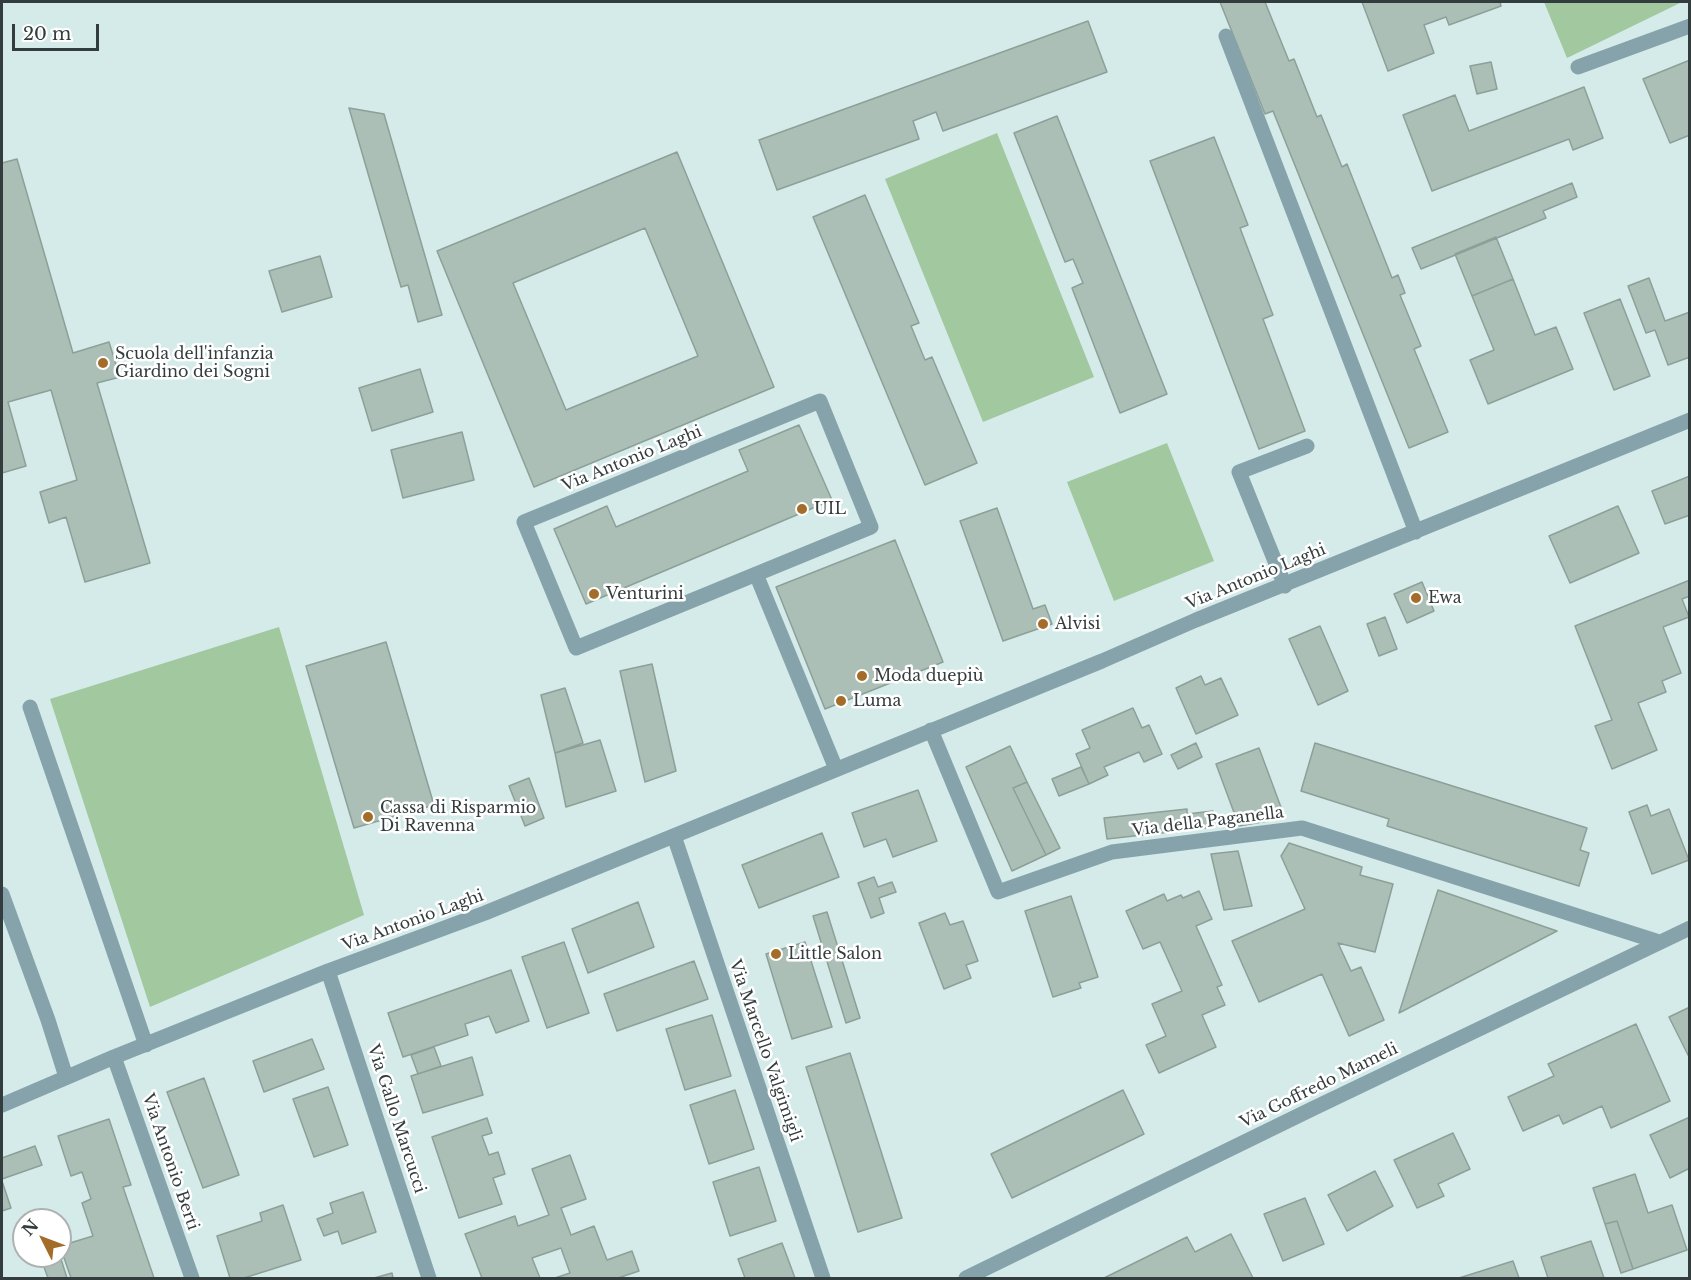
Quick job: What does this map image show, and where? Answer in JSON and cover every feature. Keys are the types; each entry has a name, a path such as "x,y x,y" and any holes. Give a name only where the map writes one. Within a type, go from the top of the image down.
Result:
{"street":[{"path":"1578,67 1689,26"},
{"path":"1226,36 1416,532"},
{"name":"Via Antonio Laghi","path":"820,401 871,527 756,574 576,648 524,522 820,401"},
{"name":"Via Antonio Laghi","path":"2,1105 114,1057 328,971 485,913 1689,420"},
{"path":"1285,586 1239,472 1307,446"},
{"path":"756,574 836,769"},
{"path":"30,707 146,1045"},
{"name":"Via della Paganella","path":"931,730 998,892 1112,852 1302,828 1659,942"},
{"name":"Via Marcello Valgimigli","path":"674,836 823,1278"},
{"path":"2,894 48,1020 66,1077"},
{"name":"Via Goffredo Mameli","path":"966,1278 1689,928"},
{"name":"Via Gallo Marcucci","path":"328,971 429,1278"},
{"name":"Via Antonio Berti","path":"114,1057 192,1278"}],"green space":[{"path":"1544,2 1682,2 1567,58"},
{"path":"997,133 1094,377 983,422 885,179"},
{"path":"1167,443 1214,561 1114,601 1067,482"},
{"path":"279,627 364,915 150,1007 50,699"}],"building":[{"path":"1220,2 1265,2 1289,61 1294,59 1317,117 1321,115 1342,167 1347,164 1392,278 1398,275 1405,293 1400,295 1421,346 1414,349 1448,432 1409,448 1273,111 1265,114"},
{"path":"1362,2 1500,2 1501,6 1449,25 1446,17 1424,25 1434,53 1388,71"},
{"path":"1088,21 1107,72 943,131 936,112 913,121 919,139 777,190 759,140"},
{"path":"1690,60 1690,135 1670,143 1643,79"},
{"path":"1491,62 1497,89 1477,94 1470,66"},
{"path":"1584,87 1603,138 1573,150 1569,139 1432,191 1403,115 1455,95 1469,131"},
{"path":"349,108 384,114 442,315 418,322 408,285 401,287"},
{"path":"1057,116 1167,394 1120,413 1072,288 1083,283 1073,259 1065,262 1014,133"},
{"path":"1214,137 1248,225 1240,228 1273,315 1263,319 1305,431 1259,449 1150,161"},
{"path":"677,152 774,387 534,487 437,251","holes":["645,228 698,356 566,410 513,283"]},
{"path":"17,159 73,353 109,342 120,377 97,383 150,563 85,582 66,517 49,523 40,492 77,480 51,390 8,402 26,466 2,473 2,163"},
{"path":"1572,183 1577,197 1543,211 1546,218 1421,269 1412,248"},
{"path":"865,195 919,323 911,326 925,360 932,357 977,463 925,485 813,217"},
{"path":"1496,237 1513,279 1472,296 1455,254"},
{"path":"320,256 332,297 282,312 269,271"},
{"path":"1649,278 1665,321 1690,312 1690,357 1668,365 1655,330 1646,333 1628,286"},
{"path":"1513,279 1535,335 1556,327 1573,369 1488,404 1470,360 1494,350 1472,296"},
{"path":"1620,299 1650,376 1614,390 1584,313"},
{"path":"420,369 433,412 372,431 359,388"},
{"path":"799,425 832,500 586,604 554,529 607,506 616,527 748,471 739,450"},
{"path":"462,432 474,480 403,498 391,450"},
{"path":"1690,476 1690,515 1665,524 1652,491"},
{"path":"1618,506 1639,553 1570,583 1549,536"},
{"path":"997,508 1033,609 1045,605 1052,624 1003,641 960,521"},
{"path":"895,540 943,662 825,709 776,587"},
{"path":"1690,580 1690,596 1682,599 1689,617 1663,627 1681,673 1662,681 1666,692 1638,703 1657,750 1612,769 1595,726 1612,720 1575,626"},
{"path":"1422,582 1434,611 1407,623 1394,594"},
{"path":"1385,617 1397,649 1379,656 1367,624"},
{"path":"1320,626 1348,691 1318,705 1289,639"},
{"path":"386,642 434,805 354,828 306,666"},
{"path":"652,664 676,771 645,782 620,671"},
{"path":"1201,676 1205,685 1221,678 1238,715 1196,734 1176,688"},
{"path":"565,688 583,743 555,753 541,695"},
{"path":"1133,708 1142,728 1149,725 1162,754 1144,762 1139,752 1104,767 1108,775 1089,784 1076,754 1090,748 1082,730"},
{"path":"600,740 616,791 566,807 555,753"},
{"path":"1196,743 1202,757 1178,769 1171,755"},
{"path":"1315,743 1587,828 1580,850 1589,853 1579,886 1387,826 1389,819 1301,791"},
{"path":"1010,746 1027,782 1013,788 1046,855 1012,871 966,767"},
{"path":"1259,748 1285,818 1239,826 1216,764"},
{"path":"1081,767 1089,784 1059,796 1052,779"},
{"path":"529,778 544,818 525,826 509,786"},
{"path":"1027,782 1060,848 1046,855 1013,788"},
{"path":"918,790 937,841 893,857 886,839 864,847 852,813"},
{"path":"1647,805 1651,816 1669,809 1689,860 1652,874 1629,812"},
{"path":"1187,809 1187,814 1213,811 1215,827 1107,839 1104,818"},
{"path":"822,833 839,877 759,908 742,865"},
{"path":"1289,843 1362,867 1360,875 1393,884 1375,952 1338,943 1351,971 1361,967 1384,1020 1349,1036 1322,974 1259,1002 1232,941 1305,909 1281,856"},
{"path":"1238,851 1252,906 1224,910 1211,854"},
{"path":"874,877 878,887 892,882 896,892 879,898 884,913 871,918 858,883"},
{"path":"1438,890 1557,931 1399,1013"},
{"path":"1199,891 1212,919 1196,926 1222,985 1217,987 1225,1005 1202,1015 1216,1047 1159,1073 1146,1045 1166,1036 1152,1004 1182,991 1160,942 1143,949 1126,911 1164,894 1167,901 1181,895 1183,898"},
{"path":"1071,896 1098,977 1079,983 1081,988 1053,997 1025,911"},
{"path":"638,902 654,947 588,973 572,929"},
{"path":"827,912 860,1018 846,1023 813,916"},
{"path":"945,913 950,925 963,921 978,961 966,965 971,978 944,989 919,923"},
{"path":"564,942 589,1013 547,1028 522,957"},
{"path":"805,942 832,1027 792,1039 766,954"},
{"path":"694,961 708,999 617,1031 604,994"},
{"path":"511,970 529,1021 496,1033 489,1016 465,1024 468,1035 403,1057 388,1013"},
{"path":"1690,1007 1690,1059 1669,1017"},
{"path":"712,1015 731,1076 685,1090 666,1029"},
{"path":"1636,1024 1670,1101 1611,1128 1602,1106 1563,1124 1559,1115 1523,1131 1508,1097 1554,1076 1548,1064"},
{"path":"312,1039 324,1069 264,1092 253,1061"},
{"path":"434,1047 441,1066 418,1074 411,1055"},
{"path":"850,1053 902,1218 858,1232 806,1067"},
{"path":"472,1057 483,1095 423,1113 411,1076"},
{"path":"204,1078 239,1175 203,1188 167,1092"},
{"path":"328,1087 348,1145 314,1157 293,1099"},
{"path":"735,1090 754,1149 709,1164 690,1105"},
{"path":"1123,1090 1144,1134 1012,1198 991,1154"},
{"path":"1690,1117 1690,1168 1670,1178 1650,1135"},
{"path":"487,1118 492,1133 482,1136 489,1155 498,1152 505,1174 493,1178 502,1204 459,1218 432,1137"},
{"path":"109,1119 131,1185 123,1187 154,1278 71,1278 68,1268 72,1268 72,1242 93,1236 82,1203 91,1199 82,1172 71,1176 58,1136"},
{"path":"1453,1133 1470,1169 1438,1184 1444,1196 1417,1208 1394,1160"},
{"path":"35,1146 42,1165 2,1179 2,1158"},
{"path":"570,1155 586,1199 561,1208 571,1235 594,1226 607,1260 632,1251 639,1271 618,1278 555,1278 570,1273 561,1248 532,1258 540,1278 482,1278 465,1234 515,1216 518,1226 549,1215 532,1169"},
{"path":"759,1167 776,1221 730,1236 713,1182"},
{"path":"1375,1171 1393,1206 1347,1231 1328,1195"},
{"path":"1635,1174 1648,1213 1672,1205 1687,1250 1633,1269 1617,1221 1605,1224 1593,1188"},
{"path":"2,1181 11,1208 2,1211"},
{"path":"363,1192 376,1232 342,1244 338,1231 324,1236 317,1219 333,1213 330,1203"},
{"path":"1305,1198 1324,1244 1283,1261 1264,1214"},
{"path":"283,1205 301,1260 244,1278 230,1278 217,1236 262,1221 260,1213"},
{"path":"1617,1221 1633,1269 1621,1273 1605,1224"},
{"path":"1231,1234 1253,1278 1104,1278 1187,1237 1195,1252"},
{"path":"1591,1241 1604,1278 1548,1278 1541,1257"},
{"path":"782,1243 795,1278 745,1278 738,1259"},
{"path":"1513,1261 1519,1278 1459,1278"},
{"path":"44,1268 64,1268 67,1278 48,1278"},
{"path":"392,1273 393,1278 374,1278"}],"place":[{"name":"Scuola dell'infanzia Giardino dei Sogni","path":"103,363"},
{"name":"UIL","path":"802,509"},
{"name":"Venturini","path":"594,594"},
{"name":"Ewa","path":"1416,598"},
{"name":"Alvisi","path":"1043,624"},
{"name":"Moda duepiù","path":"862,676"},
{"name":"Luma","path":"841,701"},
{"name":"Cassa di Risparmio Di Ravenna","path":"368,817"},
{"name":"Little Salon","path":"776,954"}]}
